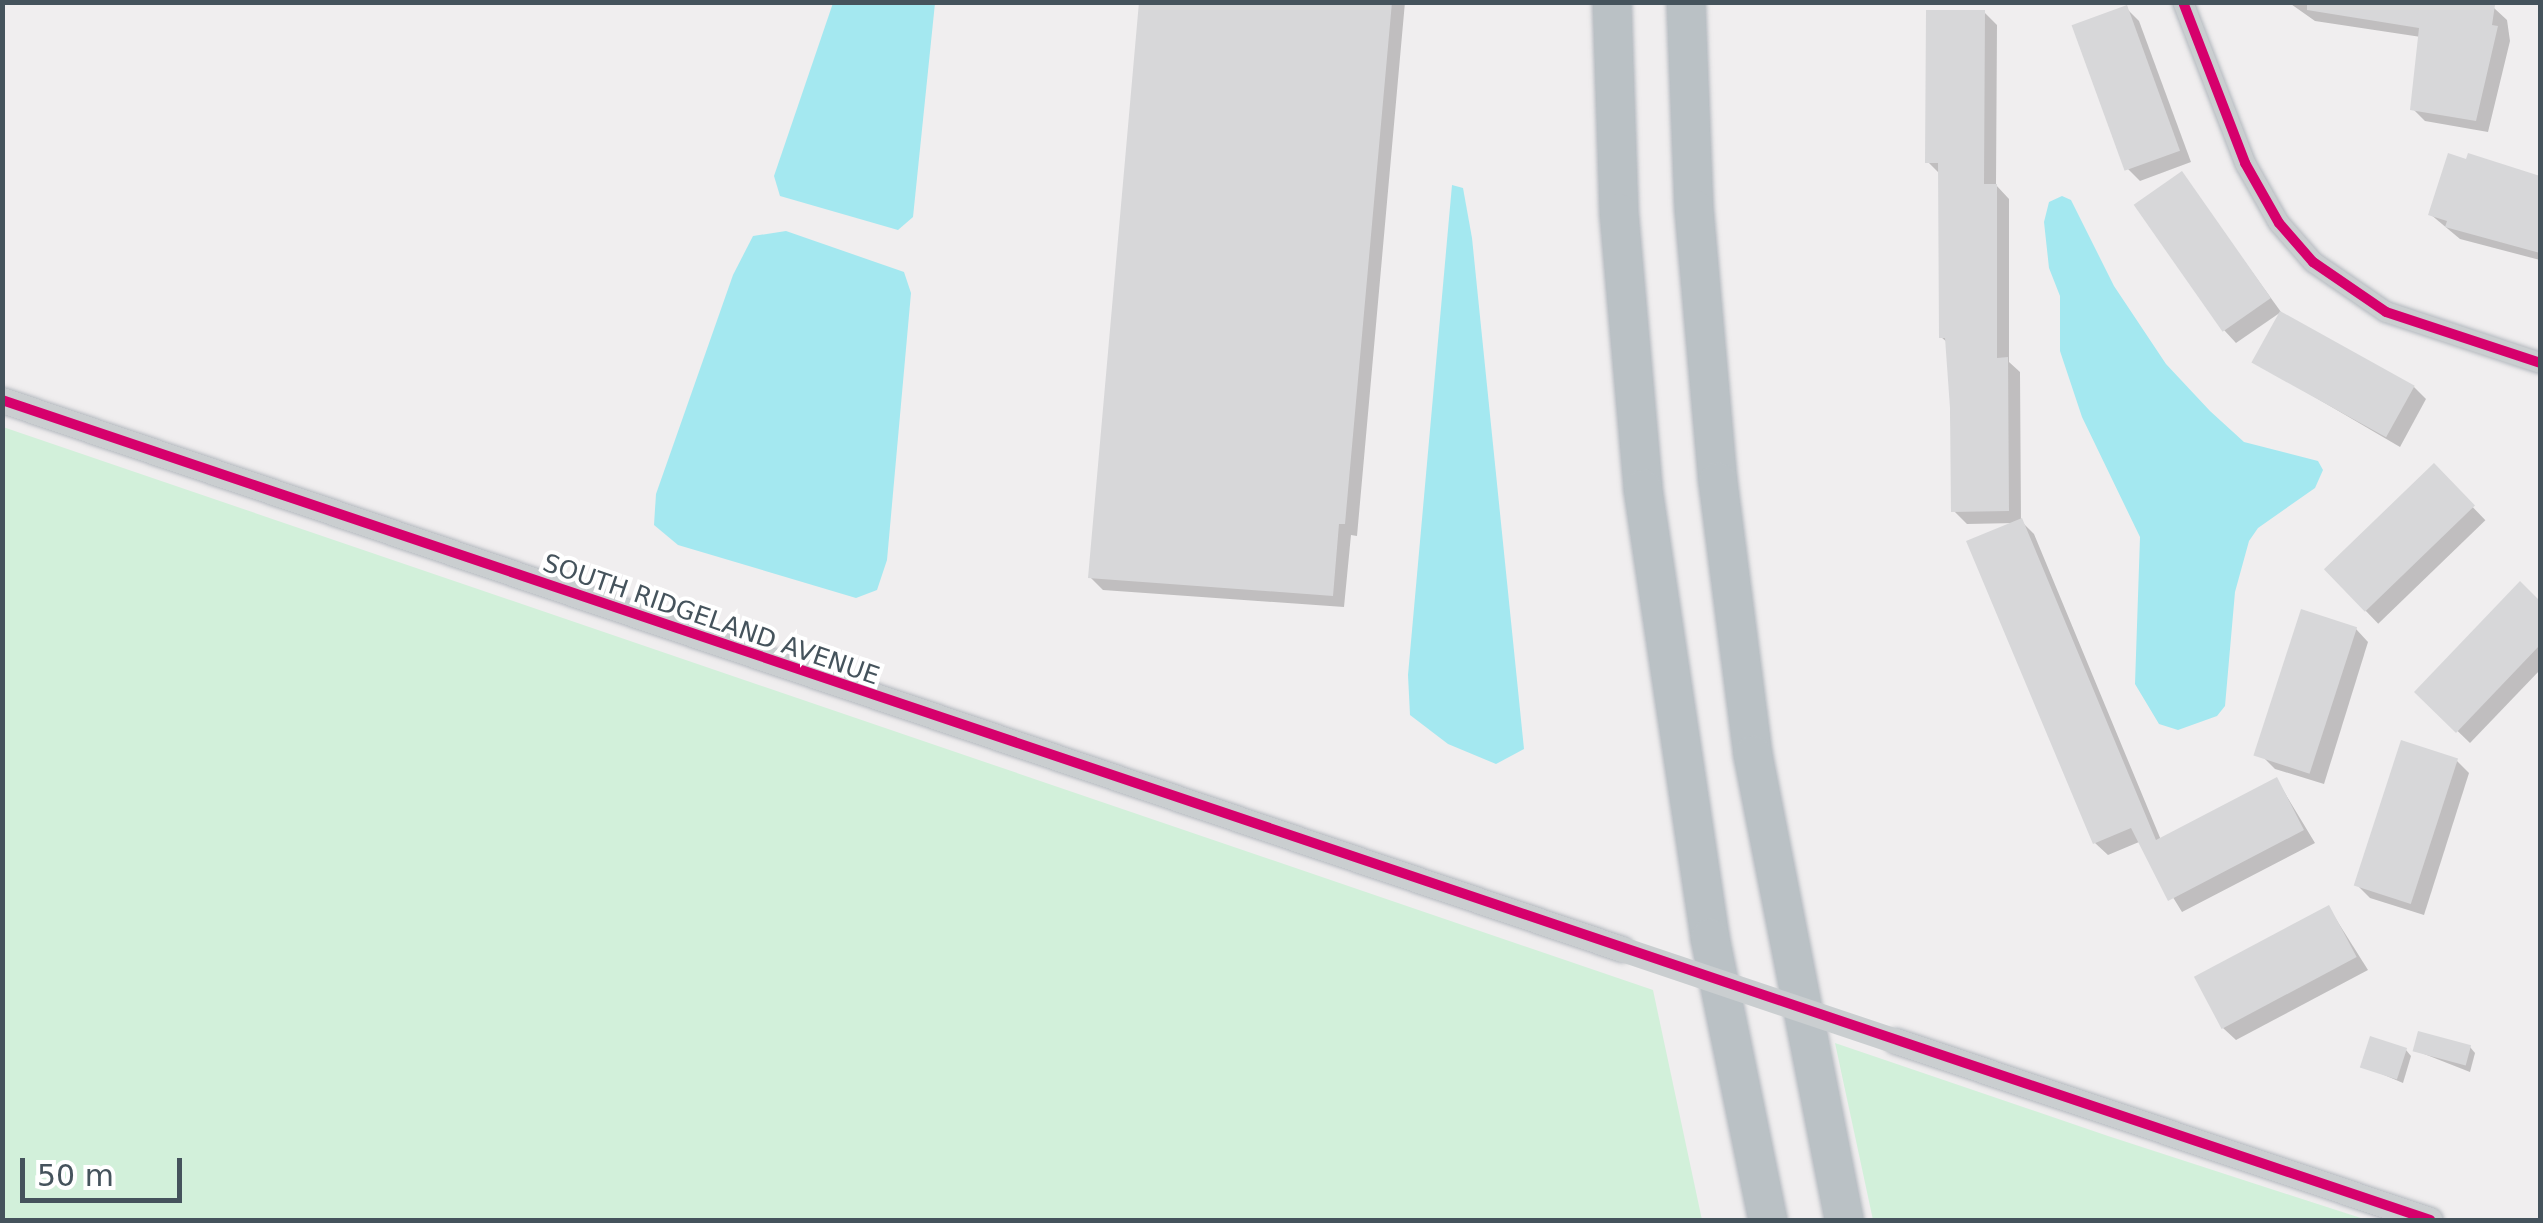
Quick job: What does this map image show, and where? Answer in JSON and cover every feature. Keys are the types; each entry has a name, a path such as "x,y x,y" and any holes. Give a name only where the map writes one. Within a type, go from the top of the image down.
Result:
{"highway":[{"path":"1612,2 1619,213 1642,490 1710,938 1768,1220"},
{"path":"1686,2 1702,325 1745,696 1788,954 1844,1220"}],"street":[{"path":"2183,2 2245,163 2279,223 2313,262 2386,312 2540,363"},
{"name":"SOUTH RIDGELAND AVENUE","path":"2,400 2430,1220"}],"green space":[{"path":"3,427 1653,990 1702,1220 3,1220"},
{"path":"1835,1043 2108,1136 2367,1220 1873,1220"}],"water":[{"path":"833,3 935,3 913,217 898,230 780,196 774,176"},
{"path":"1452,185 1463,188 1472,238 1524,749 1496,764 1448,744 1410,715 1408,675"},
{"path":"2062,196 2071,200 2114,286 2166,364 2210,411 2244,442 2318,461 2323,470 2315,488 2258,528 2249,541 2235,592 2225,706 2217,716 2178,730 2159,724 2135,684 2140,537 2082,417 2060,351 2060,296 2049,268 2044,222 2049,202"},
{"path":"786,231 904,272 911,293 887,560 877,590 856,598 678,545 654,525 656,494 733,275 753,236"}],"building":[{"path":"1139,2 1392,2 1345,524 1339,524 1333,596 1088,578"},
{"path":"2307,2 2495,5 2492,25 2498,26 2476,121 2410,110 2419,28 2307,10"},
{"path":"2127,5 2180,151 2125,171 2072,25"},
{"path":"1926,10 1985,10 1984,184 1997,184 1997,358 2008,357 2009,511 1951,512 1950,408 1945,338 1939,338 1938,163 1925,163"},
{"path":"2448,153 2466,159 2468,153 2540,176 2540,253 2445,227 2447,221 2428,215"},
{"path":"2182,171 2271,298 2223,332 2134,205"},
{"path":"2280,311 2415,386 2386,437 2251,363"},
{"path":"2434,463 2475,505 2365,612 2324,569"},
{"path":"2022,518 2156,840 2277,777 2304,830 2168,901 2131,828 2093,844 1966,541"},
{"path":"2520,581 2540,601 2540,645 2456,733 2414,692"},
{"path":"2301,609 2357,627 2310,774 2253,755"},
{"path":"2401,740 2458,759 2411,904 2354,886"},
{"path":"2329,905 2357,957 2222,1029 2194,977"},
{"path":"2418,1031 2471,1045 2466,1066 2413,1051"},
{"path":"2370,1036 2407,1048 2397,1079 2360,1067"}],"cycle path":[{"path":"2183,2 2245,163 2279,223 2313,262 2386,312 2540,363"},
{"path":"2,400 2430,1220"}]}
